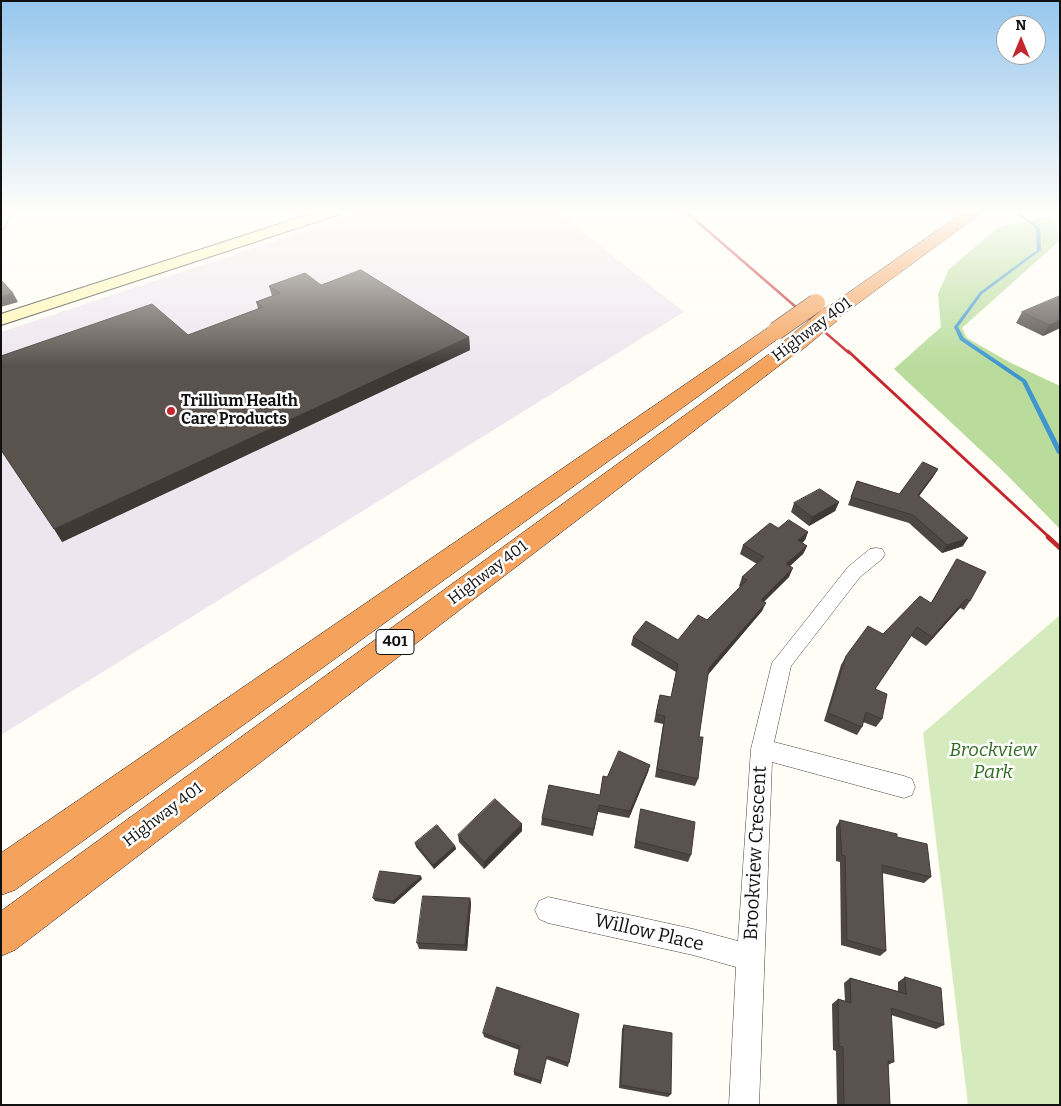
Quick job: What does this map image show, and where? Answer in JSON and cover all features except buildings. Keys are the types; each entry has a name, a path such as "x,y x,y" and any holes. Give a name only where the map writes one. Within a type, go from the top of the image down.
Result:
{"highway":[{"name":"Highway 401","path":"1,936 824,309 896,263"},
{"name":"Highway 401","path":"824,309 832,291"},
{"name":"Highway 401","path":"1,876 783,340"}],"main road":[{"path":"1,320 177,263"}],"street":[{"path":"762,749 782,664 854,572 876,554"},
{"name":"Brookview Crescent","path":"744,1105 762,749 904,787"},
{"name":"Willow Place","path":"548,910 693,942 750,958"}],"shaded area":[{"path":"209,263 621,263 684,312 1,735 1,332"}],"green space":[{"path":"957,263 1035,263 962,328 967,338 1009,362 1060,386 1060,529 1004,472 894,369 941,327 938,294 949,269"},
{"name":"Brockview Park","path":"1060,615 1060,1105 968,1105 923,733"}],"waterway":[{"path":"1022,263 981,293 956,327 962,339 1024,381 1060,453"}],"railway":[{"path":"745,263 849,353"},
{"path":"848,351 1050,538"},
{"path":"1048,537 1060,548"}],"place":[{"name":"Trillium Health Care Products","path":"171,411"}]}
